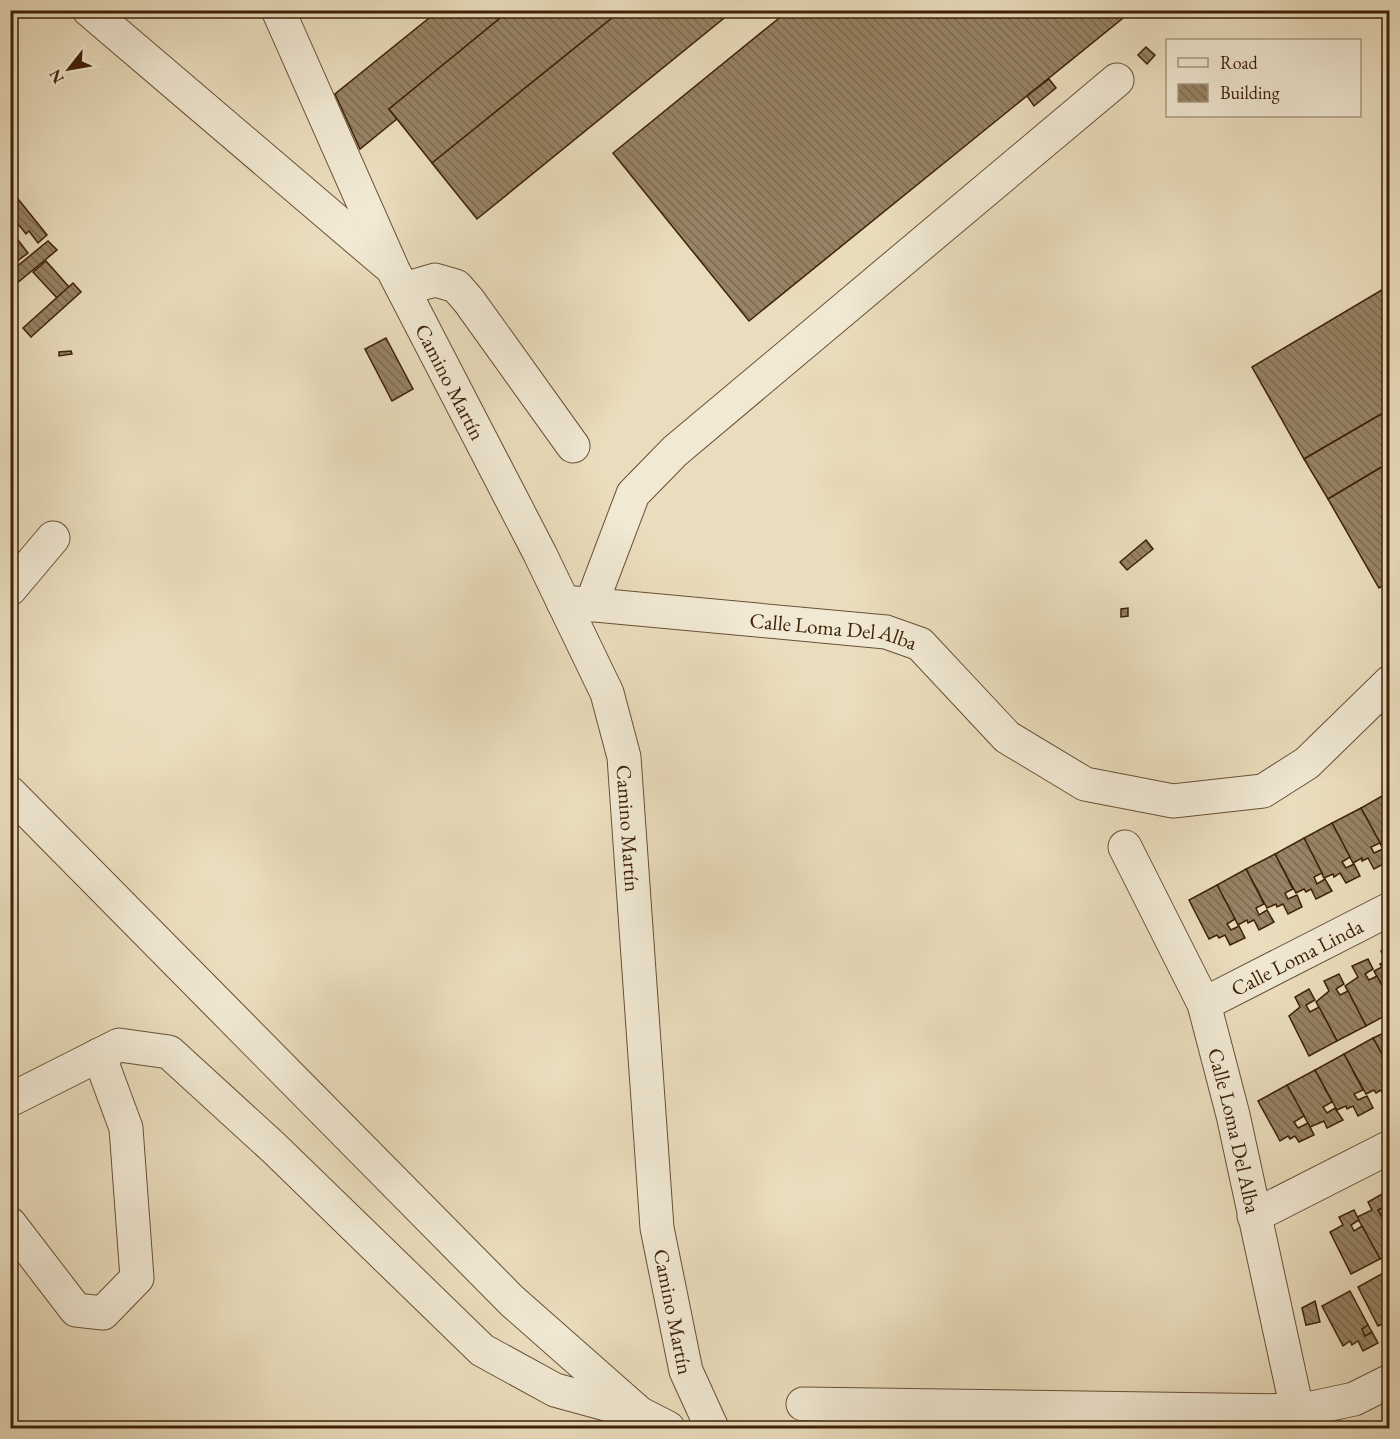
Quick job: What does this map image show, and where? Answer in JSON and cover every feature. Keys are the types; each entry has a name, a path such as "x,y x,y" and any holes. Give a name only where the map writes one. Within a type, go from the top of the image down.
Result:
{"street":[{"path":"89,10 399,280 435,280 456,286 573,446"},
{"name":"Camino Martín","path":"278,10 399,280 577,603 607,693 624,757 657,1228 686,1371 712,1428"},
{"path":"577,603 633,495 675,451 1117,80"},
{"path":"10,589 53,538"},
{"name":"Calle Loma Del Alba","path":"577,603 886,632 920,644 1007,737 1085,784 1173,801 1263,791 1307,763 1389,682"},
{"path":"10,793 512,1301 639,1413"},
{"name":"Calle Loma Del Alba","path":"1125,847 1204,1004 1233,1115 1300,1420"},
{"name":"Calle Loma Linda","path":"1204,1004 1389,909"},
{"path":"10,1100 119,1045 169,1052 274,1148 482,1350 555,1390 639,1413 668,1428"},
{"path":"10,1224 76,1310 103,1313 137,1278 126,1128 99,1055"},
{"path":"1254,1216 1389,1147"},
{"path":"803,1404 1300,1420 1354,1399 1389,1381"}],"building":[{"path":"439,10 510,10 389,109 397,119 360,149 335,94"},
{"path":"510,10 622,10 432,163 389,109"},
{"path":"622,10 734,10 477,219 432,163"},
{"path":"789,10 1133,10 749,321 613,153"},
{"path":"1146,47 1155,55 1147,64 1138,55"},
{"path":"1049,79 1056,88 1034,106 1027,96"},
{"path":"10,189 47,235 38,243 29,231 26,234 14,219 17,216 10,208"},
{"path":"18,240 28,253 12,265 10,246"},
{"path":"48,241 57,250 10,289 10,272"},
{"path":"46,261 69,287 57,298 33,272"},
{"path":"73,283 81,292 31,337 23,328"},
{"path":"1385,288 1390,296 1390,409 1304,459 1252,367"},
{"path":"386,338 413,389 392,401 365,349"},
{"path":"71,351 72,354 59,356 59,352"},
{"path":"1390,409 1390,462 1328,499 1304,459"},
{"path":"1390,462 1390,582 1379,588 1328,499"},
{"path":"1146,540 1153,549 1127,570 1120,562"},
{"path":"1128,608 1128,616 1121,617 1121,609"},
{"path":"1389,792 1390,843 1382,847 1361,808"},
{"path":"1361,808 1380,843 1371,847 1374,853 1383,849 1389,861 1374,869 1368,858 1362,861 1362,858 1353,863 1332,823"},
{"path":"1332,823 1350,857 1342,862 1346,868 1354,864 1360,876 1346,883 1340,873 1334,877 1333,874 1324,878 1304,838"},
{"path":"1304,838 1322,873 1314,877 1317,884 1325,879 1332,891 1316,899 1311,889 1306,892 1304,889 1296,893 1275,854"},
{"path":"1275,854 1293,889 1285,893 1288,899 1297,895 1302,907 1288,914 1283,904 1267,908 1246,869"},
{"path":"1246,869 1264,904 1256,908 1259,915 1267,910 1274,922 1259,930 1254,920 1248,923 1247,920 1238,925 1217,885"},
{"path":"1217,885 1235,919 1227,924 1231,930 1239,926 1245,938 1230,945 1225,935 1219,938 1217,935 1209,939 1189,900"},
{"path":"1390,946 1390,1000 1374,971 1382,967 1380,964 1386,961 1381,951"},
{"path":"1368,959 1373,969 1365,974 1369,980 1377,976 1390,1000 1390,1013 1366,1026 1345,986 1358,977 1352,966"},
{"path":"1339,974 1344,984 1336,989 1340,995 1348,991 1366,1026 1337,1041 1316,1002 1329,991 1324,981"},
{"path":"1309,989 1315,1000 1306,1005 1310,1012 1319,1007 1337,1041 1309,1056 1289,1016 1300,1007 1295,997"},
{"path":"1390,1030 1390,1069 1373,1038"},
{"path":"1373,1038 1390,1069 1390,1075 1383,1079 1387,1086 1390,1085 1390,1098 1386,1100 1381,1090 1376,1093 1374,1090 1366,1094 1344,1054"},
{"path":"1344,1054 1363,1090 1354,1094 1358,1100 1367,1096 1373,1108 1358,1116 1353,1106 1337,1110 1315,1070"},
{"path":"1315,1070 1332,1102 1323,1107 1327,1113 1335,1108 1343,1120 1327,1128 1324,1121 1310,1127 1287,1085"},
{"path":"1287,1085 1304,1116 1294,1122 1298,1128 1308,1123 1314,1135 1299,1142 1295,1136 1290,1139 1288,1136 1280,1141 1258,1101"},
{"path":"1382,1194 1388,1205 1378,1210 1382,1217 1390,1213 1390,1254 1380,1259 1357,1217 1372,1210 1368,1202"},
{"path":"1388,1205 1390,1213 1382,1217 1378,1210"},
{"path":"1354,1210 1359,1220 1351,1225 1354,1231 1362,1226 1380,1259 1351,1274 1330,1232 1343,1225 1339,1217"},
{"path":"1387,1271 1390,1276 1390,1324 1387,1322 1378,1326 1358,1287"},
{"path":"1350,1291 1368,1325 1362,1329 1365,1336 1372,1332 1378,1343 1363,1351 1358,1341 1352,1345 1350,1341 1343,1346 1322,1306"},
{"path":"1315,1301 1320,1322 1306,1325 1302,1308"},
{"path":"1368,1325 1372,1332 1365,1336 1362,1329"}]}
